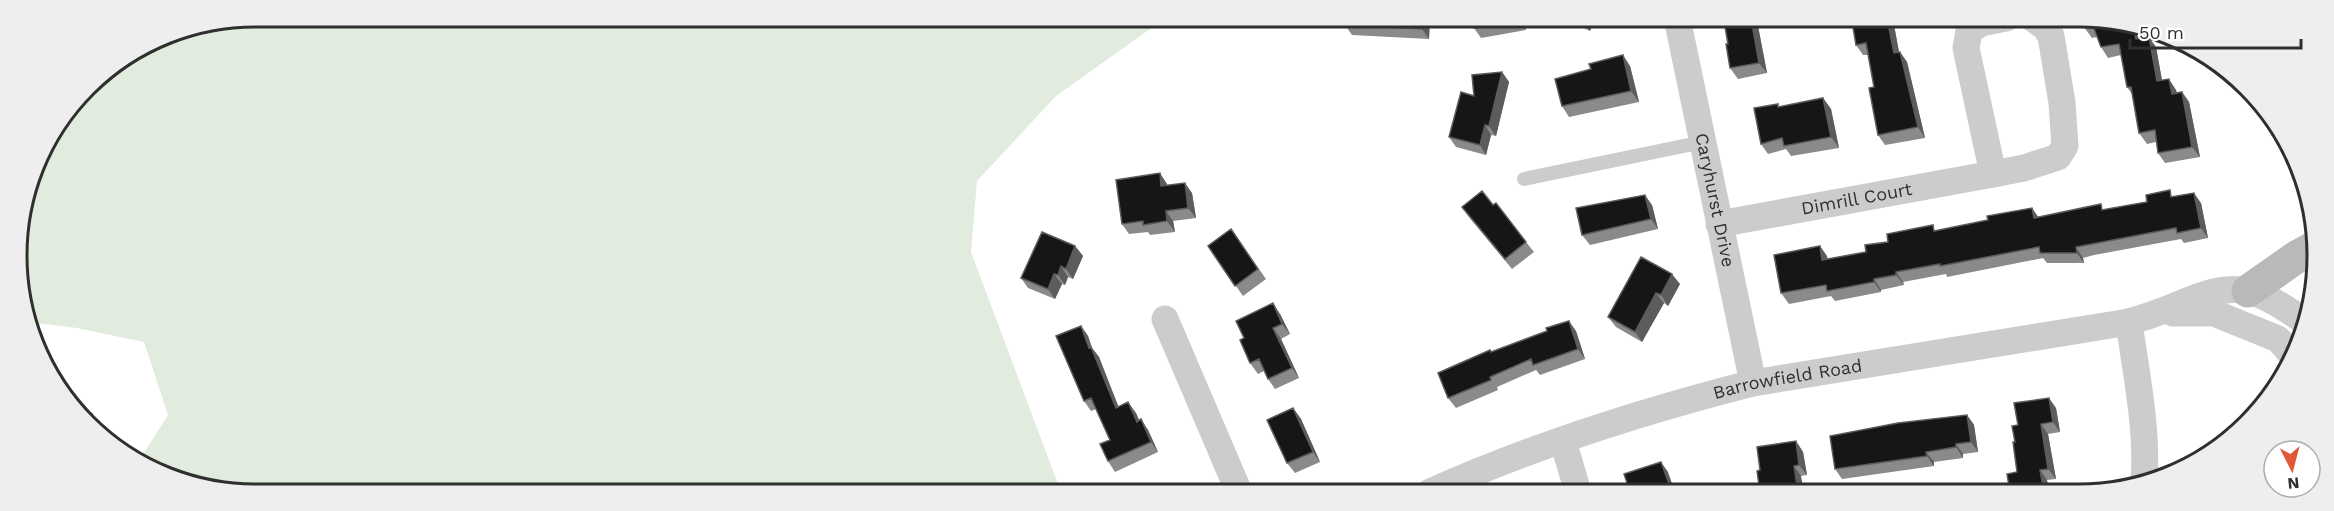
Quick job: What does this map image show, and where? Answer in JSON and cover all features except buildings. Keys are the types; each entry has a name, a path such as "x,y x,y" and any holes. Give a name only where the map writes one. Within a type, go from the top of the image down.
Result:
{"main road":[{"path":"2248,291 2307,251"}],"street":[{"name":"Caryhurst Drive","path":"1679,27 1753,383"},
{"path":"1975,27 1969,31 1966,48 1993,174"},
{"name":"Dimrill Court","path":"1719,224 2024,168 2058,157 2065,146 2062,104 2051,36 2045,27"},
{"name":"Barrowfield Road","path":"1451,484 1563,441 1671,405 1753,383 2128,322 2160,312 2197,296 2217,291 2248,291 2281,306 2298,318"},
{"name":"Barrowfield Road","path":"2160,312 2214,313 2278,339 2287,349"},
{"path":"1165,319 1236,484"},
{"path":"2128,322 2141,409 2144,474"},
{"path":"1563,441 1576,484"}],"lane":[{"path":"1524,179 1703,142"}],"green space":[{"path":"241,27 1153,27 1056,96 977,181 971,252 1058,484 241,484 211,480 168,467 143,454 168,415 144,342 77,328 37,323 31,300 27,270 27,241 31,211 44,168 74,116 116,74 168,44 196,35"}]}
